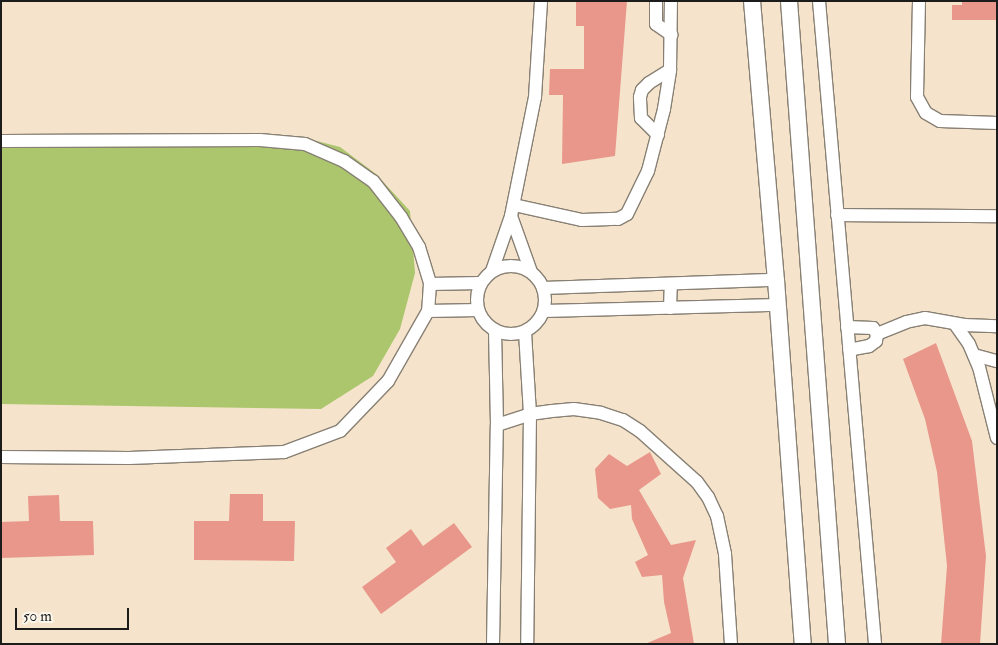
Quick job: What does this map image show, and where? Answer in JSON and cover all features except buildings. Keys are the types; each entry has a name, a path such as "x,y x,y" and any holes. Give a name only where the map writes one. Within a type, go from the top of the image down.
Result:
{"street":[{"path":"512,210 531,272 543,288 544,310 533,326 526,332 505,334 495,331 481,318 478,310 477,292 481,283 492,272 512,210 535,97 541,1"},
{"path":"656,1 656,24 672,35"},
{"path":"512,210 582,220 618,219 627,214 648,171 658,135 670,70 671,1"},
{"path":"752,1 778,305 803,644"},
{"path":"789,1 837,644"},
{"path":"819,1 875,644"},
{"path":"919,1 917,97 926,113 940,121 997,123"},
{"path":"658,135 641,118 640,97 642,90 649,83 670,70"},
{"path":"1,141 260,140 305,144 344,161 373,181 401,217 419,247 430,284 428,311 388,382 340,431 284,452 129,458 1,457"},
{"path":"837,215 997,216"},
{"path":"492,272 512,266 531,272"},
{"path":"543,288 776,280"},
{"path":"430,284 481,283"},
{"path":"670,308 671,284"},
{"path":"544,310 778,305"},
{"path":"428,311 478,310"},
{"path":"877,334 906,322 924,318 955,324 997,326"},
{"path":"955,324 974,355 989,400 997,438"},
{"path":"846,327 873,328 877,334 876,341 869,346 848,350"},
{"path":"493,644 497,425 495,331"},
{"path":"526,332 530,414 527,644"},
{"path":"974,355 997,361"},
{"path":"497,425 530,414 574,409 601,413 623,420 640,431 697,482 708,497 716,516 725,554 731,644"}],"green space":[{"path":"305,138 340,147 376,174 410,211 415,273 400,329 373,376 321,409 1,404 1,143"}]}
